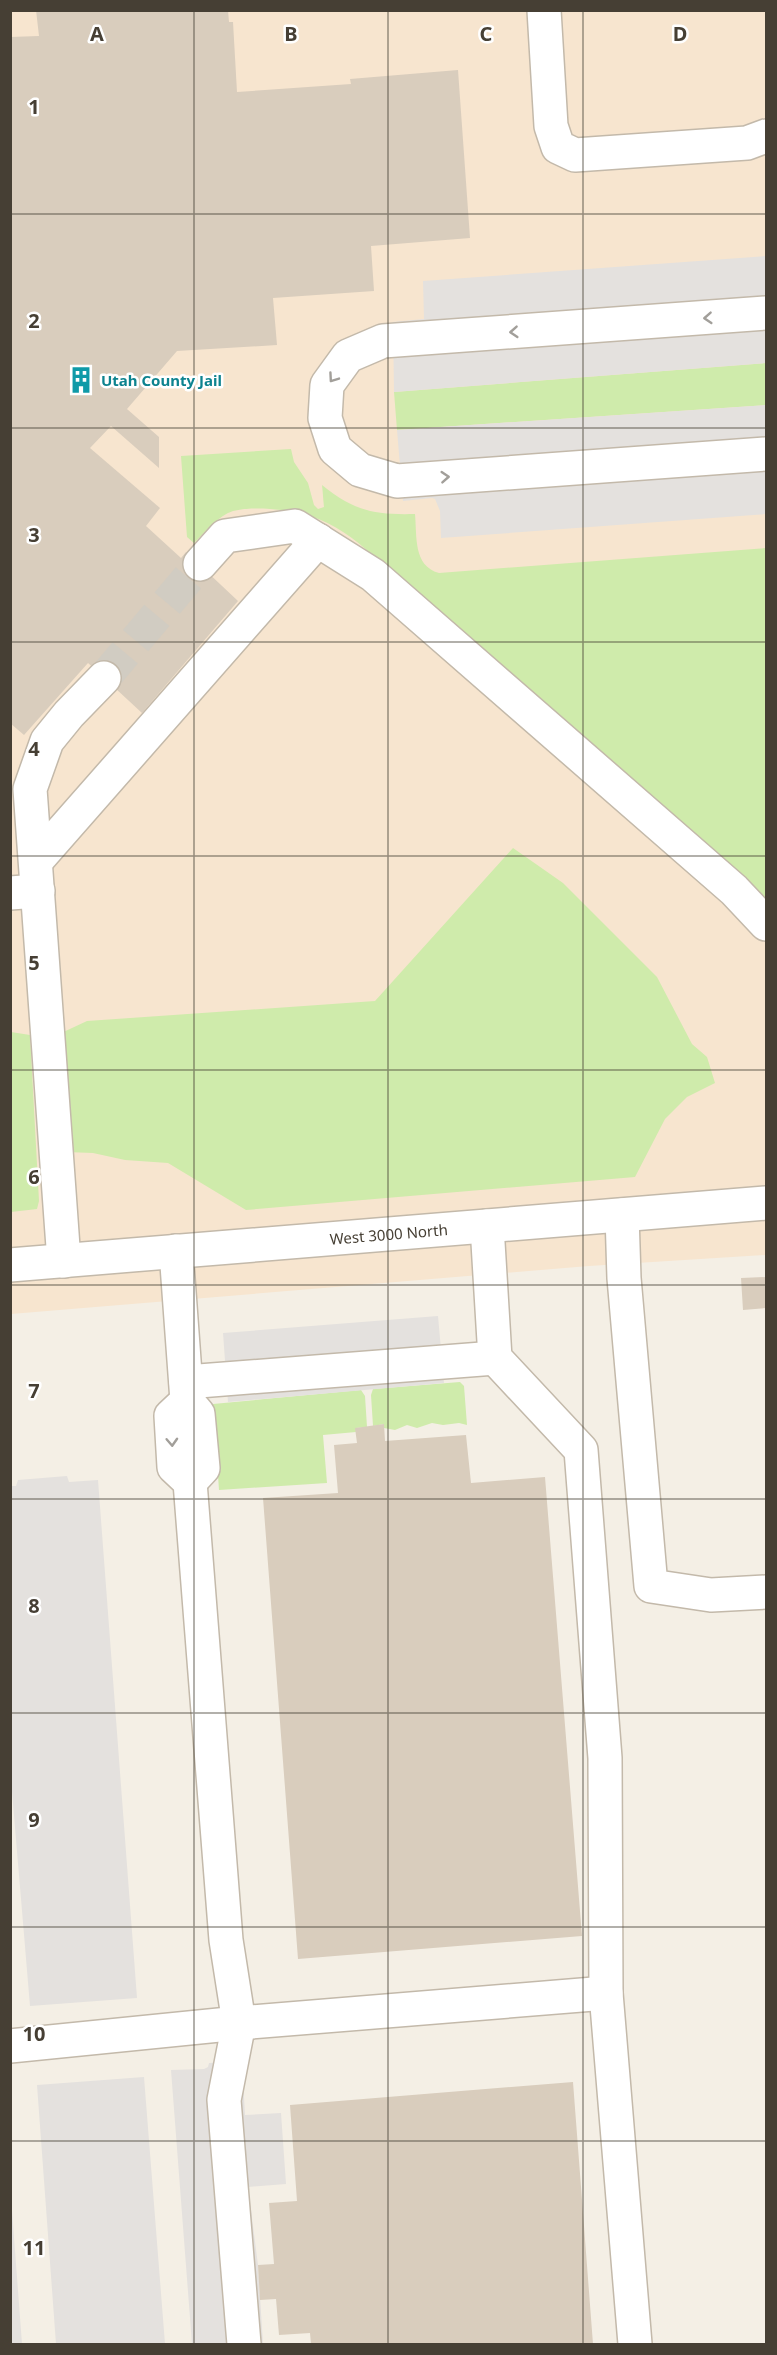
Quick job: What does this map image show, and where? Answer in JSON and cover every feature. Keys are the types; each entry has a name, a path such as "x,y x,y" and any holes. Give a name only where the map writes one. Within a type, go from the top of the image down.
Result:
{"street":[{"path":"544,10 551,126 558,147 575,155 747,143 766,136"},
{"path":"766,314 383,341 348,356 327,385 325,418 335,449 360,470 397,481 766,454"},
{"path":"200,564 225,536 295,526 374,575 734,890 766,924"},
{"path":"28,882 318,540"},
{"path":"64,1261 28,882 30,789 48,741 69,714 104,678"},
{"name":"West 3000 North","path":"10,1265 766,1203"},
{"path":"622,1215 625,1290 651,1586 711,1595 766,1592"},
{"path":"487,1226 495,1358 581,1450 605,1758 606,1992 635,2344"},
{"path":"176,1251 186,1392 171,1416 174,1467 190,1482 226,1940 239,2023 224,2100 244,2344"},
{"path":"186,1392 495,1358"},
{"path":"10,2046 239,2023 606,1992"}],"shaded area":[{"path":"11,11 766,11 766,1255 589,1266 11,1314"},
{"path":"766,256 766,363 394,392 393,322 424,319 423,281"},
{"path":"766,405 766,514 441,538 440,511 435,499 403,501 397,430"},
{"path":"438,1316 444,1383 228,1402 223,1333"},
{"path":"67,1476 69,1482 98,1480 137,1998 30,2006 10,1768 11,1486 16,1486 18,1480"},
{"path":"242,2061 245,2115 281,2113 286,2184 248,2187 258,2265 263,2344 192,2344 171,2070 204,2069 209,2063"},
{"path":"144,2077 165,2344 56,2344 37,2085"},
{"path":"11,2197 22,2344 11,2344"}],"green space":[{"path":"766,363 766,405 397,430 394,392"},
{"path":"291,449 294,462 308,483 314,505 318,509 324,507 322,485 344,501 365,510 388,514 415,514 418,549 421,557 425,564 439,573 766,548 766,901 344,532 311,516 292,511 252,508 233,511 222,517 194,543 187,537 181,456"},
{"path":"513,848 563,883 657,977 692,1044 707,1057 715,1083 687,1097 665,1119 635,1177 246,1210 168,1163 125,1160 93,1153 66,1152 57,1035 87,1021 375,1001"},
{"path":"11,1032 30,1035 39,1201 37,1209 11,1212"},
{"path":"460,1382 464,1386 467,1425 432,1423 417,1428 407,1425 395,1430 384,1428 384,1424 373,1426 371,1395 373,1389"},
{"path":"361,1390 365,1396 367,1427 356,1428 356,1432 323,1435 327,1483 219,1490 213,1404"}],"building":[{"name":"Utah County Jail","path":"36,10 228,10 229,22 233,22 237,92 351,84 350,79 458,70 470,238 371,246 374,291 273,298 277,345 177,351 127,409 159,437 159,468 111,426 90,448 160,508 146,526 181,558 186,552 238,601 142,713 88,663 24,735 10,723 10,37 39,36"},
{"path":"766,1277 766,1308 743,1310 741,1278"},
{"path":"384,1424 385,1441 466,1435 471,1483 545,1477 582,1936 298,1959 263,1498 338,1493 334,1445 357,1443 355,1428"},
{"path":"573,2082 593,2344 311,2344 310,2333 279,2335 276,2299 260,2300 258,2265 274,2264 269,2203 297,2201 290,2105"}],"tunnel":[{"path":"104,678 200,564"}],"place":[{"name":"Utah County Jail","path":"81,380"}]}
